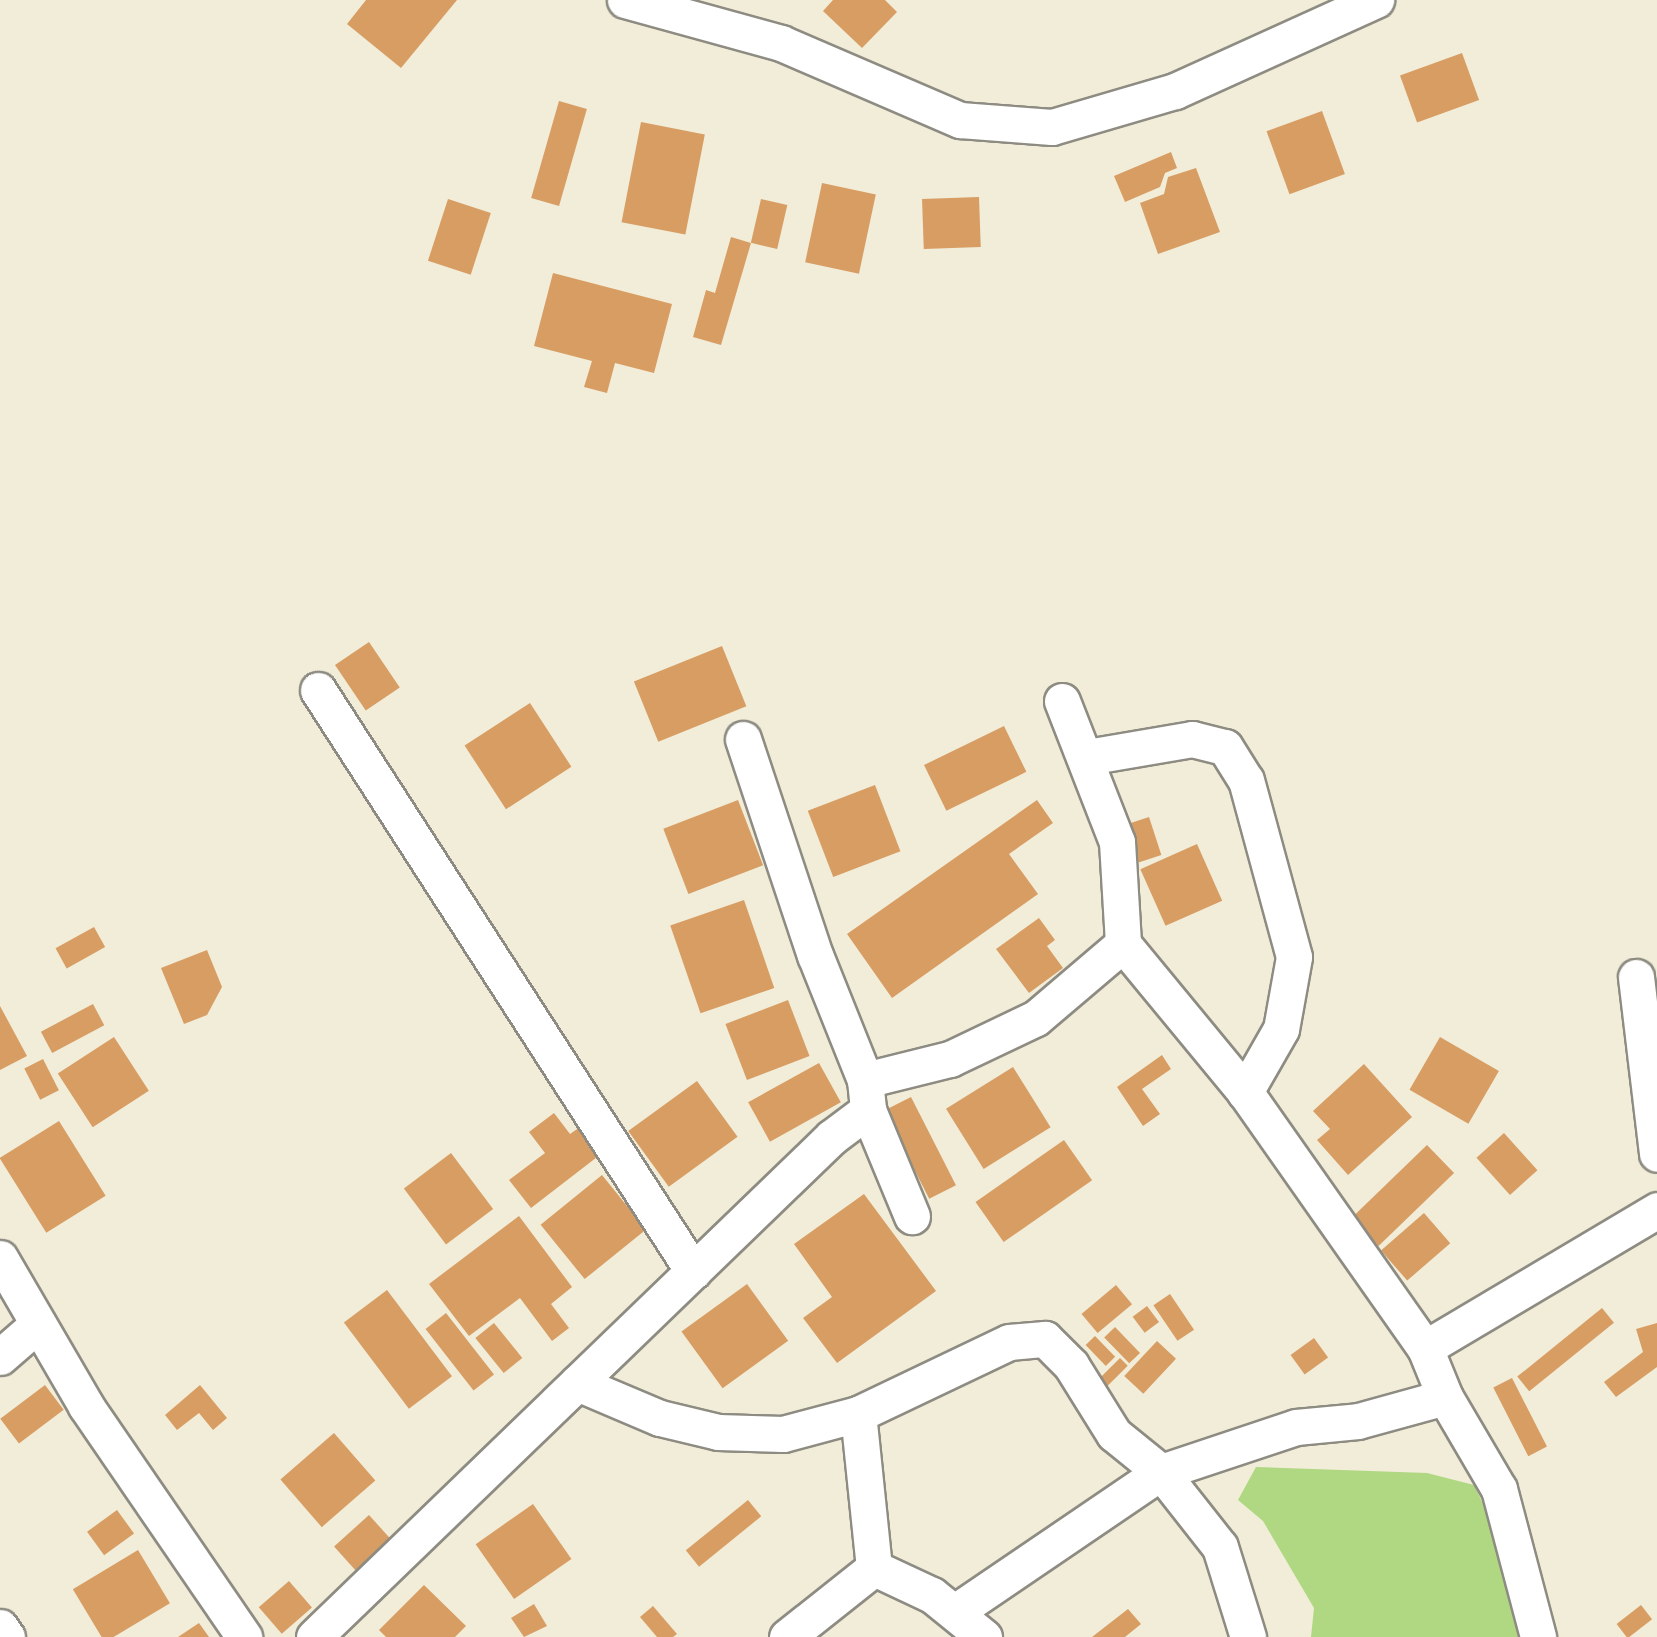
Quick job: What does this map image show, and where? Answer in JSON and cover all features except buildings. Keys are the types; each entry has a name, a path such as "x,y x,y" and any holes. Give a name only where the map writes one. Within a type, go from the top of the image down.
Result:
{"street":[{"path":"625,0 782,43 960,120 1052,127 1175,92 1376,0"},
{"path":"318,690 693,1270"},
{"path":"1062,701 1087,757 1117,842 1123,944 1245,1092 1425,1348 1445,1397 1499,1489 1538,1637"},
{"path":"743,739 815,955 912,1216"},
{"path":"1087,757 1192,739 1225,747 1246,780 1294,957 1281,1029 1245,1092"},
{"path":"314,1637 693,1270 866,1095 1037,1018 1123,944"},
{"path":"1636,977 1657,1154"},
{"path":"1425,1348 1657,1210"},
{"path":"0,1258 38,1324 244,1637"},
{"path":"0,1357 38,1324"},
{"path":"577,1382 660,1418 718,1432 783,1434 858,1414 963,1360 1009,1342 1045,1339 1071,1365 1114,1434 1161,1472 1220,1547 1248,1637"},
{"path":"956,1612 1161,1472 1296,1427 1358,1421 1445,1397"},
{"path":"858,1414 874,1568"},
{"path":"874,1568 956,1612 984,1637"},
{"path":"788,1637 874,1568"},
{"path":"0,1628 7,1637"}],"green space":[{"path":"1256,1467 1427,1473 1474,1485 1514,1567 1525,1637 1311,1637 1314,1608 1263,1521 1238,1500"}]}
